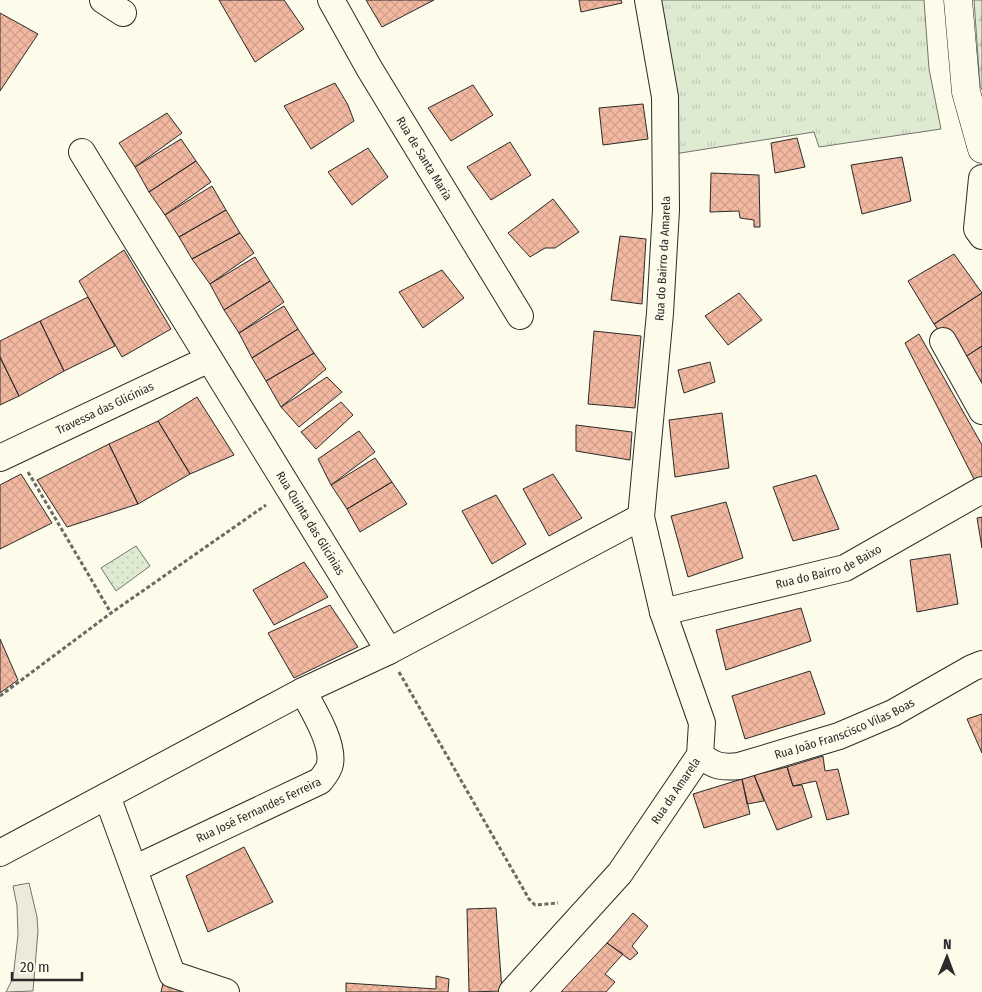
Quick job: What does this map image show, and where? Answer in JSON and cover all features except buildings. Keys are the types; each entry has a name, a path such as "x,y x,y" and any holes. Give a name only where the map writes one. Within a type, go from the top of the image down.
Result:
{"main road":[{"path":"958,0 966,92 982,149"}],"street":[{"name":"Rua de Santa Maria","path":"331,0 369,68 520,316"},
{"name":"Rua do Bairro da Amarela","path":"641,517 660,313 666,210 665,97 648,0"},
{"name":"Rua Quinta das Glicínias","path":"82,152 389,651"},
{"path":"982,178 977,230 982,236"},
{"path":"943,341 982,411"},
{"name":"Travessa das Glicínias","path":"8,454 209,359"},
{"name":"Rua do Bairro de Baixo","path":"663,612 845,568 982,490"},
{"name":"Rua da Amarela","path":"512,992 620,873 700,755 702,723 663,612 641,517"},
{"path":"0,853 303,690 389,651 641,517"},
{"name":"Rua João Franscisco Vilas Boas","path":"700,755 713,765 738,766 839,736 893,713 982,664"},
{"name":"Rua José Fernandes Ferreira","path":"134,869 320,781 330,766 330,755 327,742 303,690"},
{"path":"107,796 172,974 226,992"}],"path":[{"path":"8,454 111,613"},
{"path":"0,696 111,613 266,505"},
{"path":"389,651 529,899 535,906 568,902 586,910"}],"green space":[{"path":"647,0 924,0 929,69 941,129 819,147 814,132 674,154"},
{"path":"974,0 982,0 982,90 980,86"},
{"path":"136,546 150,566 116,591 101,568"}],"shaded area":[{"path":"29,883 37,917 38,931 33,991 6,992 13,978 18,935 17,906 13,886"}]}
